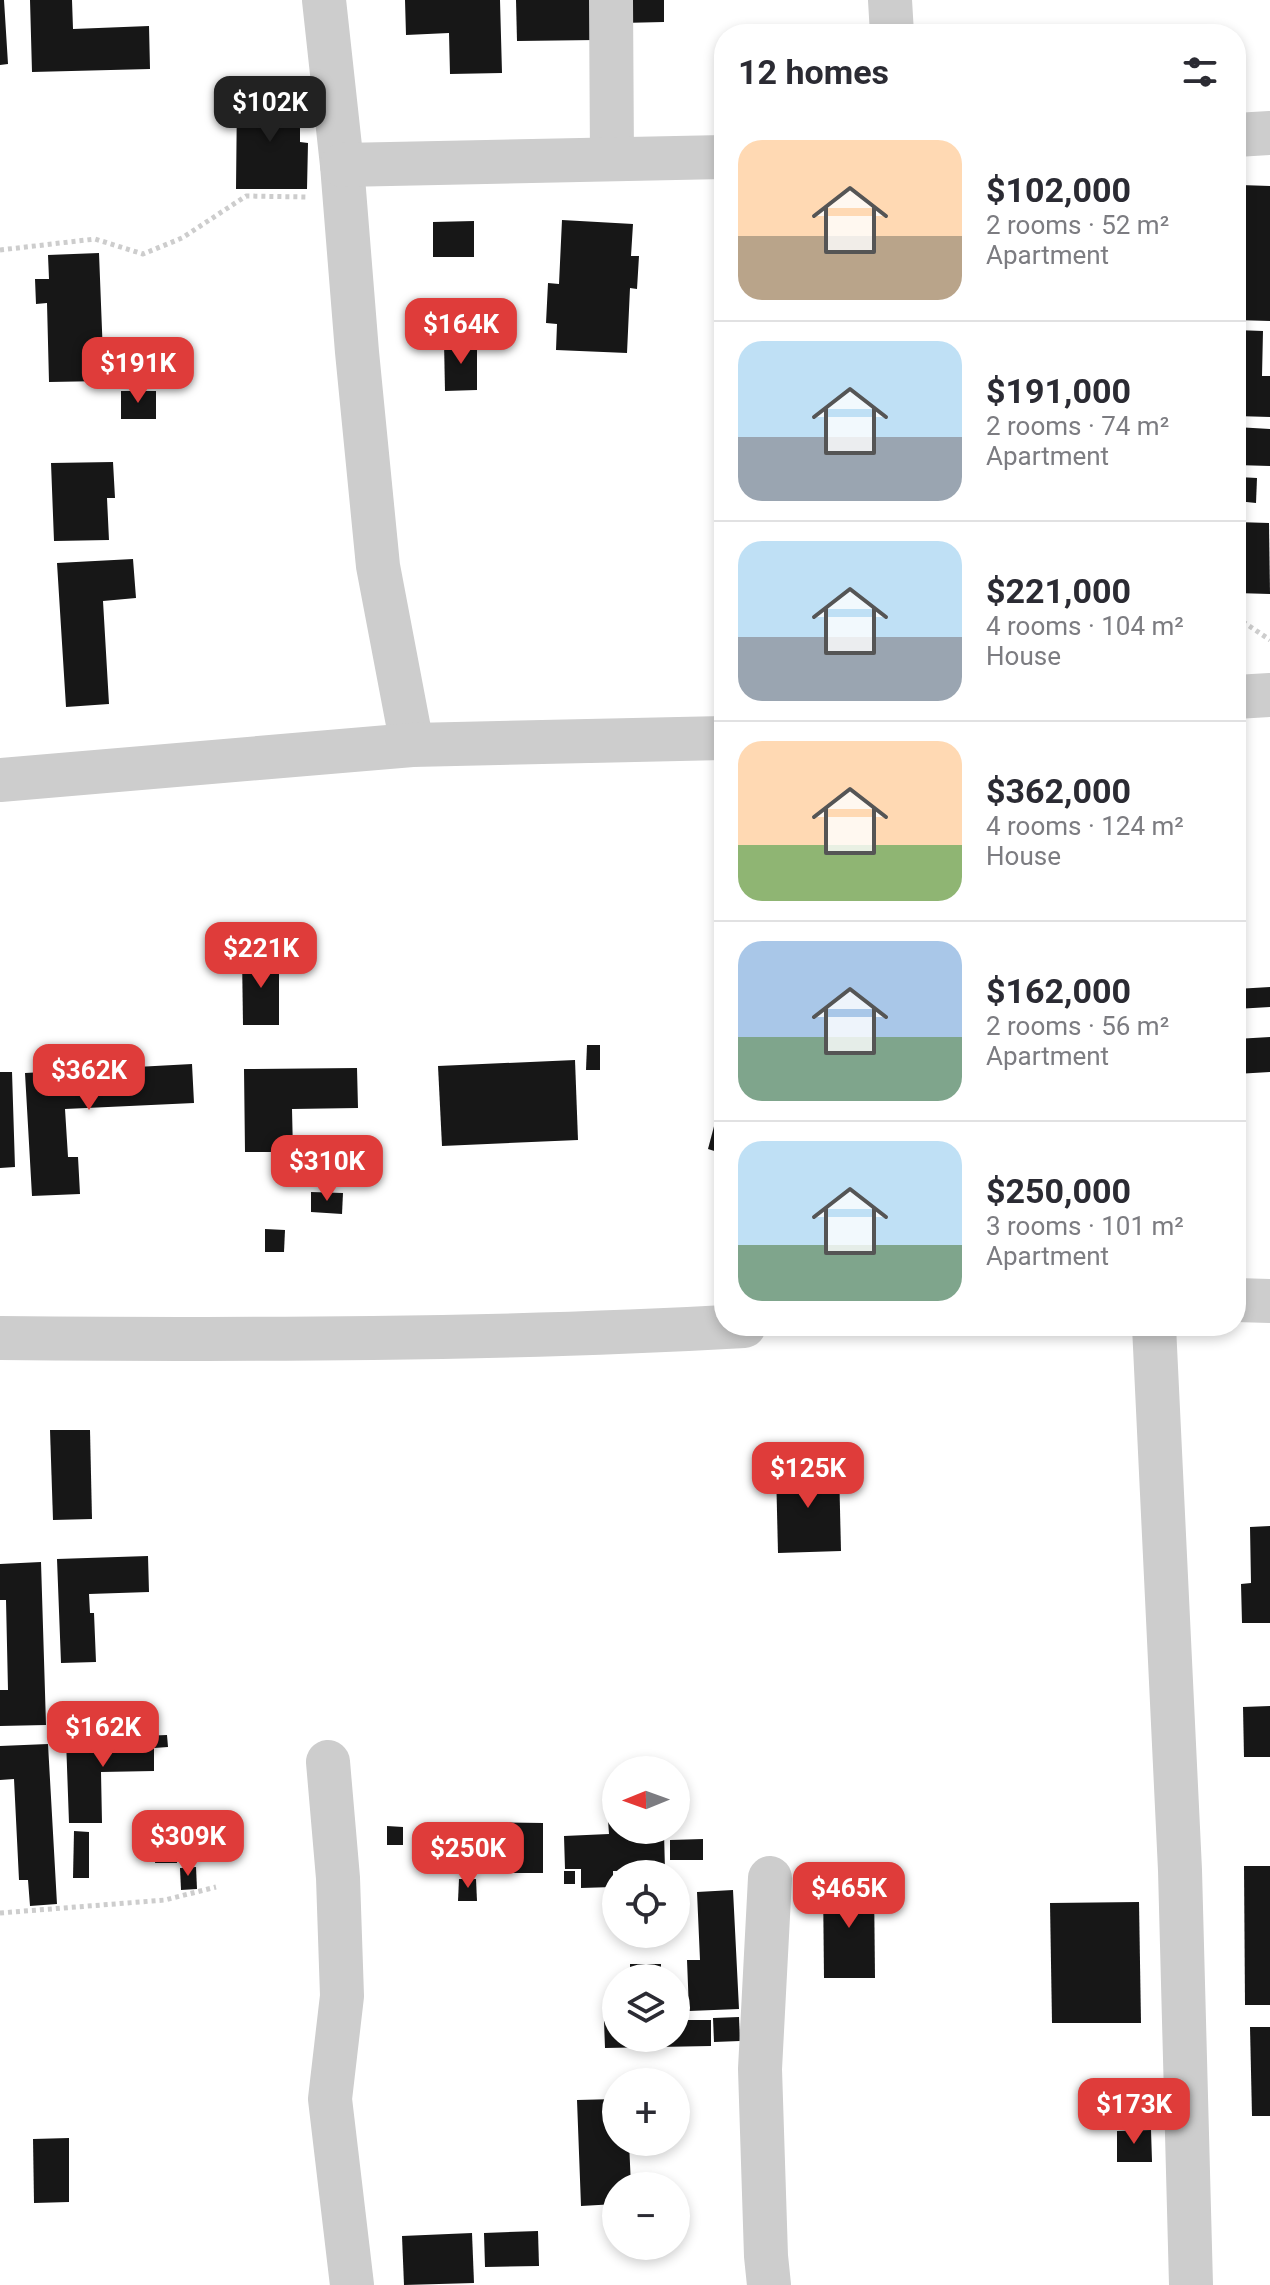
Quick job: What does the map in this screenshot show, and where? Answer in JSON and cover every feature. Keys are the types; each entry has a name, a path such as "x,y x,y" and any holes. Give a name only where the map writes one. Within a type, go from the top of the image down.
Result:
{"street":[{"path":"324,0 344,181 378,566 412,745"},
{"path":"611,0 612,159"},
{"path":"890,0 891,24"},
{"path":"1246,134 1270,133"},
{"path":"344,181 612,159 714,157"},
{"path":"1246,696 1270,695"},
{"path":"0,780 412,745 714,738"},
{"path":"1246,1300 1270,1301"},
{"path":"0,1338 590,1335 714,1328"},
{"path":"1154,1336 1180,1870 1191,2285"},
{"path":"328,1762 338,1878 342,1996 330,2099 352,2285"},
{"path":"769,2285 760,2069 770,1878"}],"path":[{"path":"0,250 95,239 143,254 182,238 246,196 344,181"},
{"path":"1246,624 1270,640"},
{"path":"0,1913 165,1900 216,1887"}],"building":[{"path":"0,0 4,0 8,64 0,65"},
{"path":"30,0 72,0 73,29 149,26 150,69 32,72"},
{"path":"405,0 500,0 502,73 450,74 449,33 406,35"},
{"path":"516,0 595,0 596,40 517,41"},
{"path":"622,0 664,0 664,22 621,23"},
{"path":"237,95 300,96 300,142 308,143 307,189 236,189"},
{"path":"1246,185 1270,186 1270,321 1246,320"},
{"path":"562,220 633,224 631,256 639,256 637,289 630,288 627,353 556,350 557,324 546,323 548,283 559,284"},
{"path":"474,221 474,257 433,257 433,222"},
{"path":"99,253 104,381 49,382 47,303 36,304 35,279 49,279 48,255"},
{"path":"1246,330 1263,331 1262,376 1270,376 1270,417 1246,416"},
{"path":"477,341 477,390 445,391 444,342"},
{"path":"121,391 156,391 156,419 121,419"},
{"path":"1246,428 1270,429 1270,466 1246,465"},
{"path":"113,462 115,498 107,498 109,540 54,541 51,463"},
{"path":"1246,477 1257,478 1256,503 1246,502"},
{"path":"1246,522 1269,523 1270,594 1246,593"},
{"path":"133,559 136,598 103,601 109,704 66,707 57,563"},
{"path":"279,954 279,1025 243,1025 242,955"},
{"path":"1270,987 1270,1007 1246,1008 1246,988"},
{"path":"1270,1037 1270,1072 1246,1073 1246,1038"},
{"path":"587,1045 600,1045 600,1070 586,1070"},
{"path":"575,1060 578,1140 442,1146 438,1066"},
{"path":"192,1064 194,1103 65,1109 68,1157 78,1157 80,1194 32,1196 25,1073"},
{"path":"357,1068 358,1108 292,1109 293,1152 245,1152 244,1069"},
{"path":"0,1072 12,1072 15,1167 0,1168"},
{"path":"714,1126 714,1151 708,1149"},
{"path":"311,1192 343,1193 342,1214 311,1212"},
{"path":"265,1229 285,1230 284,1252 265,1252"},
{"path":"50,1430 90,1430 92,1519 53,1520"},
{"path":"839,1467 841,1551 778,1553 776,1469"},
{"path":"1270,1526 1270,1623 1242,1623 1241,1584 1251,1583 1250,1527"},
{"path":"148,1556 149,1592 89,1594 90,1613 94,1613 96,1662 61,1663 57,1559"},
{"path":"41,1562 46,1725 0,1726 0,1690 8,1690 6,1600 0,1600 0,1564"},
{"path":"1270,1706 1270,1757 1244,1757 1243,1707"},
{"path":"167,1735 168,1747 154,1748 154,1771 101,1772 102,1823 69,1823 66,1739"},
{"path":"48,1744 57,1904 30,1906 28,1880 19,1880 14,1779 0,1780 0,1746"},
{"path":"452,1822 543,1823 543,1873 510,1873 511,1857 452,1858"},
{"path":"387,1826 403,1827 403,1845 387,1845"},
{"path":"74,1831 89,1832 89,1878 73,1878"},
{"path":"602,1834 602,1844 664,1844 665,1860 602,1860 602,1887 581,1888 581,1869 565,1869 564,1836"},
{"path":"690,1839 703,1839 703,1860 670,1860 670,1844 690,1844"},
{"path":"156,1853 177,1854 177,1863 155,1863"},
{"path":"1244,1866 1270,1866 1270,2005 1245,2005"},
{"path":"196,1867 197,1889 181,1890 180,1868"},
{"path":"564,1871 575,1871 575,1884 564,1884"},
{"path":"459,1879 476,1879 477,1901 458,1901"},
{"path":"823,1882 874,1882 875,1978 824,1978"},
{"path":"733,1890 739,2009 690,2011 690,1964 687,1960 700,1960 697,1892"},
{"path":"1139,1902 1141,2023 1052,2023 1050,1903"},
{"path":"739,2017 740,2041 714,2042 713,2018"},
{"path":"690,2020 711,2020 711,2046 690,2046"},
{"path":"1250,2027 1270,2027 1270,2116 1252,2116"},
{"path":"602,2099 602,2156 630,2156 630,2172 602,2172 602,2205 581,2206 577,2100"},
{"path":"1151,2130 1152,2162 1117,2162 1117,2131"},
{"path":"69,2138 69,2202 34,2203 33,2139"},
{"path":"538,2231 539,2266 485,2267 484,2233"},
{"path":"472,2233 474,2283 404,2285 402,2236"}]}
